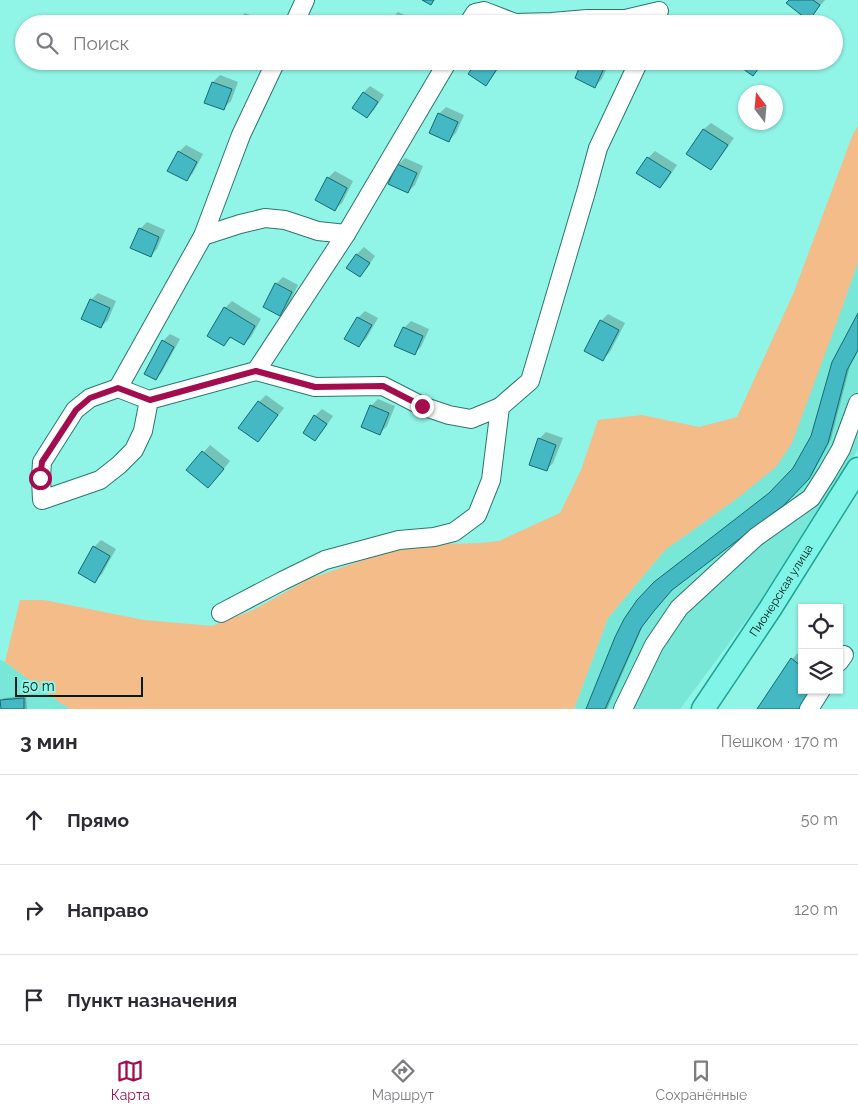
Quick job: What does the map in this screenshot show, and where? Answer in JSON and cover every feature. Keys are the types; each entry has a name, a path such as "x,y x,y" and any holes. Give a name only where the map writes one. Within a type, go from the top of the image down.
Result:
{"main road":[{"name":"Пионерская улица","path":"703,709 770,609 858,469"}],"street":[{"path":"298,15 305,0"},
{"path":"474,15 484,11 495,15"},
{"path":"642,15 660,12"},
{"path":"118,388 203,236 241,135 272,70"},
{"path":"256,371 346,234 443,70"},
{"path":"150,400 143,431 134,450 119,465 100,480 42,500 40,478 42,462 76,410 90,398 118,388 150,400 256,371 315,387 383,386 422,406 464,418 471,419 500,407 530,381 598,148 635,70"},
{"path":"203,236 265,218 285,220 318,231 346,234"},
{"path":"622,709 654,645 679,608 756,537 811,498 841,449 858,403"},
{"path":"221,613 325,560 399,540 434,537 454,532 477,515 491,480 500,407"},
{"path":"809,709 818,694"}],"shaded area":[{"path":"858,126 858,262 792,443 776,467 739,497 665,550 608,618 574,709 71,709 5,662 20,600 44,600 144,620 212,626 253,610 309,579 395,549 499,541 560,513 581,470 598,420 642,415 699,427 737,417 794,292 853,134"},
{"path":"858,262 858,449 839,482 759,603 680,709 574,709 608,618 665,550 739,497 842,308"},
{"path":"0,660 5,662 71,709 0,709"}],"building":[{"path":"422,0 434,0 431,5"},
{"path":"789,0 813,0 820,5 813,15 801,15 786,3"},
{"path":"471,70 496,70 486,86 468,74"},
{"path":"578,70 603,70 595,88 575,78"},
{"path":"745,70 757,70 753,76"},
{"path":"212,82 232,89 224,110 204,103"},
{"path":"363,92 378,102 367,118 352,108"},
{"path":"438,113 458,122 449,142 429,133"},
{"path":"703,129 728,145 711,170 686,154"},
{"path":"178,151 197,162 187,181 167,171"},
{"path":"647,157 671,172 660,188 636,173"},
{"path":"397,164 417,173 408,193 388,184"},
{"path":"327,177 347,188 335,211 315,200"},
{"path":"139,228 159,237 151,257 130,248"},
{"path":"356,254 370,263 360,277 346,268"},
{"path":"275,283 292,292 280,316 263,307"},
{"path":"90,299 110,308 101,328 81,319"},
{"path":"224,307 255,326 244,345 230,337 224,346 207,336"},
{"path":"858,313 858,350 847,370 828,443 809,479 784,505 672,590 641,628 605,709 586,709 615,637 637,600 654,582 769,493 793,468 811,436 832,362"},
{"path":"357,317 372,325 359,347 344,339"},
{"path":"600,320 619,330 603,361 584,351"},
{"path":"403,327 423,336 415,355 394,346"},
{"path":"162,340 174,347 156,380 144,374"},
{"path":"258,401 278,415 258,442 238,428"},
{"path":"370,405 389,413 380,435 361,427"},
{"path":"314,415 327,424 315,441 303,433"},
{"path":"538,438 556,445 547,471 529,465"},
{"path":"202,451 224,469 208,488 186,470"},
{"path":"93,546 110,556 95,583 78,573"},
{"path":"791,658 798,664 798,694 808,694 799,709 757,709"},
{"path":"24,698 24,709 1,709 0,700"}],"route":[{"path":"40,478 42,462 76,410 90,398 118,388 150,400 256,371 315,387 383,386 422,406"}]}
